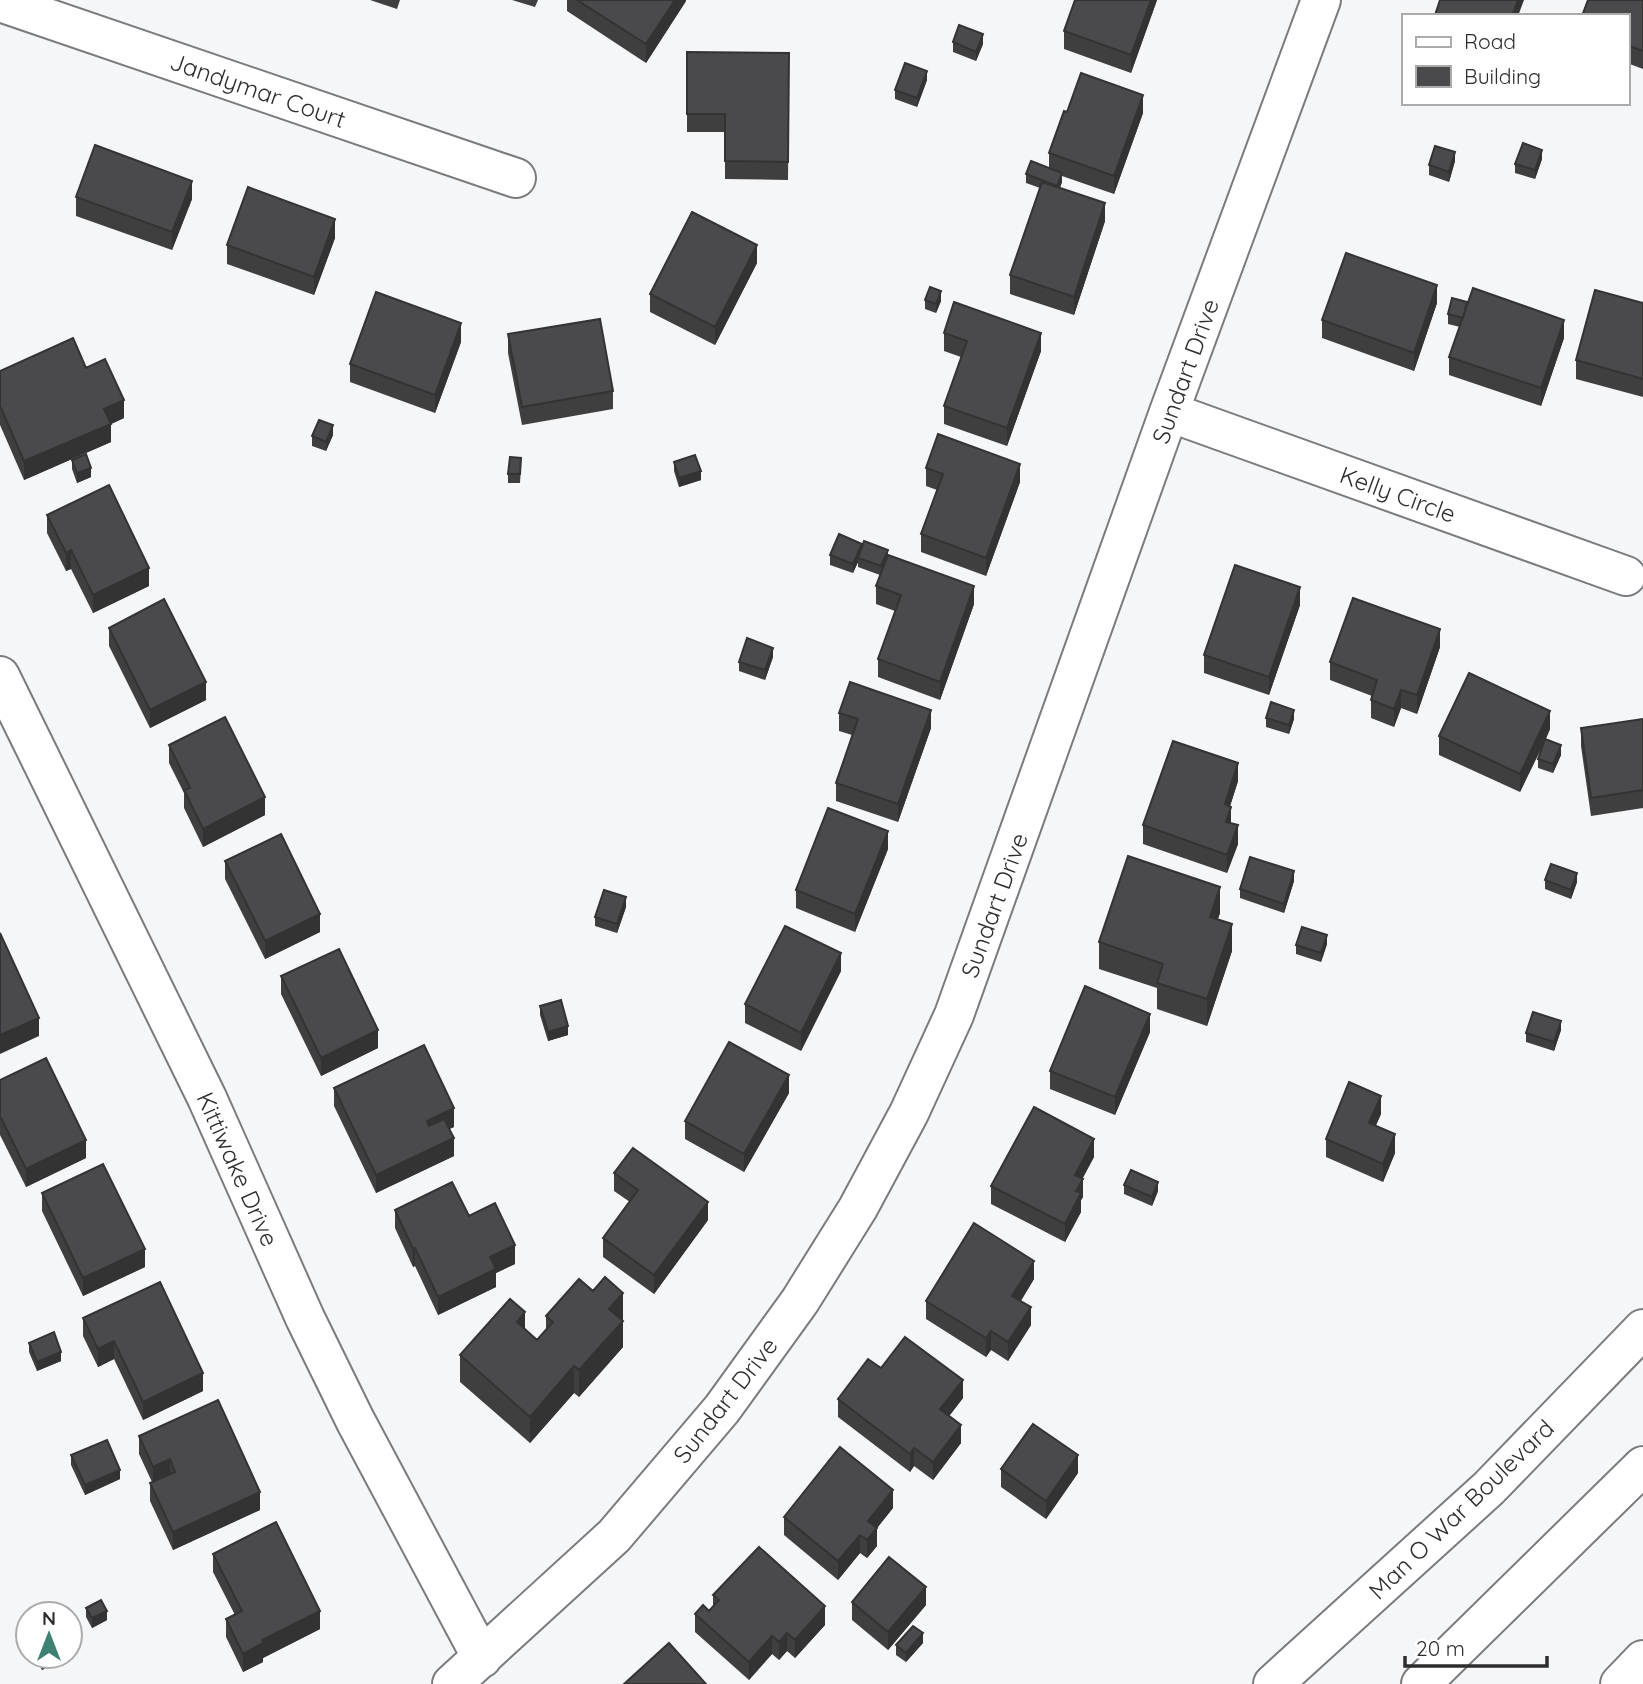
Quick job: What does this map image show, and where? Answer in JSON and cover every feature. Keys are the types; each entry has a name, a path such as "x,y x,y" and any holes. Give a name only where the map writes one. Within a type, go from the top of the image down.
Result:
{"street":[{"name":"Sundart Drive","path":"452,1684 614,1535 713,1419 800,1301 858,1209 909,1113 954,1015 1169,412 1321,0"},
{"name":"Jandymar Court","path":"0,2 516,178"},
{"name":"Kelly Circle","path":"1169,412 1626,576"},
{"name":"Kittiwake Drive","path":"0,676 206,1098 338,1386 482,1658"},
{"name":"Man O War Boulevard","path":"1273,1684 1489,1488 1643,1329"},
{"path":"1421,1684 1643,1466"},
{"path":"1620,1684 1643,1660"}],"building":[{"path":"577,0 675,0 646,44"},
{"path":"1075,0 1151,0 1131,55 1064,31"},
{"path":"1440,0 1518,0 1513,14 1435,14"},
{"path":"1588,0 1643,0 1643,51 1629,46 1629,14 1583,14"},
{"path":"959,25 983,34 976,52 953,42"},
{"path":"687,52 789,53 788,162 725,161 725,114 687,114"},
{"path":"905,63 927,71 917,98 895,90"},
{"path":"1081,73 1143,95 1114,176 1049,153"},
{"path":"1523,143 1542,150 1535,170 1515,164"},
{"path":"95,145 192,181 172,232 76,197"},
{"path":"1435,146 1455,152 1449,172 1429,165"},
{"path":"1031,161 1062,173 1057,186 1026,174"},
{"path":"1042,182 1105,203 1074,297 1010,275"},
{"path":"248,187 335,219 314,277 227,245"},
{"path":"692,212 757,245 715,327 650,294"},
{"path":"1346,253 1437,285 1414,353 1322,320"},
{"path":"930,287 941,291 936,304 925,300"},
{"path":"1473,288 1564,320 1541,388 1449,357"},
{"path":"1595,290 1643,303 1643,379 1576,360"},
{"path":"376,292 461,323 435,395 350,364"},
{"path":"1452,298 1467,302 1463,318 1448,314"},
{"path":"954,302 1041,333 1007,428 944,406 967,341 944,333"},
{"path":"600,319 613,391 522,407 508,334"},
{"path":"73,338 86,368 105,359 124,400 104,409 111,424 24,461 0,406 0,371"},
{"path":"319,420 333,425 326,442 312,436"},
{"path":"938,434 1020,464 986,558 921,534 943,474 926,468"},
{"path":"86,454 91,468 77,473 72,460"},
{"path":"695,455 701,471 679,478 674,462"},
{"path":"510,457 521,458 520,474 508,474"},
{"path":"109,485 149,568 93,595 71,550 66,553 47,515"},
{"path":"839,534 862,544 853,564 830,555"},
{"path":"864,541 888,550 881,566 858,558"},
{"path":"888,555 974,586 940,682 878,659 901,595 876,586"},
{"path":"1235,565 1300,587 1269,677 1204,655"},
{"path":"1353,598 1440,629 1417,695 1401,690 1394,709 1371,700 1377,680 1330,662"},
{"path":"164,599 206,682 150,710 109,628"},
{"path":"747,638 773,648 765,670 739,662"},
{"path":"1469,673 1550,711 1520,774 1439,736"},
{"path":"850,682 931,710 898,804 836,783 858,719 839,713"},
{"path":"1271,702 1294,710 1289,725 1266,718"},
{"path":"225,717 265,797 203,829 184,790 190,788 169,745"},
{"path":"1643,719 1643,790 1591,798 1581,728"},
{"path":"1545,739 1561,745 1553,764 1538,759"},
{"path":"1173,741 1238,763 1225,804 1231,807 1226,822 1238,825 1227,855 1143,825"},
{"path":"828,808 888,831 855,914 796,890"},
{"path":"281,834 320,914 265,941 225,861"},
{"path":"1128,856 1220,887 1210,917 1232,924 1207,999 1157,983 1163,964 1099,942"},
{"path":"1250,857 1294,871 1284,904 1240,889"},
{"path":"1551,864 1577,873 1571,890 1545,880"},
{"path":"604,890 626,897 617,924 595,917"},
{"path":"785,926 841,953 801,1033 745,1004"},
{"path":"1302,927 1327,935 1321,953 1296,945"},
{"path":"0,933 39,1018 0,1035"},
{"path":"339,949 378,1030 321,1058 281,976"},
{"path":"1085,986 1150,1014 1115,1097 1050,1071"},
{"path":"561,1000 568,1026 548,1032 540,1006"},
{"path":"1533,1012 1561,1021 1554,1042 1526,1033"},
{"path":"729,1042 789,1075 744,1154 685,1121"},
{"path":"424,1045 454,1108 427,1121 429,1126 444,1119 454,1138 376,1175 334,1088"},
{"path":"46,1058 86,1140 26,1169 0,1116 0,1080"},
{"path":"1349,1082 1381,1096 1369,1123 1395,1134 1383,1164 1326,1139"},
{"path":"1034,1107 1094,1139 1075,1175 1083,1179 1076,1191 1081,1193 1065,1224 991,1186"},
{"path":"633,1148 708,1202 654,1275 603,1238 638,1190 614,1173"},
{"path":"103,1164 145,1249 83,1278 42,1193"},
{"path":"1131,1170 1158,1182 1152,1197 1124,1185"},
{"path":"452,1182 469,1216 495,1203 515,1245 490,1257 496,1269 438,1297 395,1210"},
{"path":"974,1223 1034,1261 1012,1296 1031,1307 1008,1342 991,1331 986,1338 926,1301"},
{"path":"605,1277 623,1293 609,1309 623,1321 579,1370 574,1366 530,1417 460,1355 510,1299 525,1312 517,1322 537,1340 553,1322 546,1316 579,1279 593,1291"},
{"path":"160,1282 203,1373 143,1402 114,1341 98,1349 83,1318"},
{"path":"54,1332 61,1352 37,1362 29,1343"},
{"path":"905,1337 963,1380 940,1409 961,1425 933,1462 914,1448 910,1454 838,1399 868,1359 881,1368"},
{"path":"218,1400 260,1492 173,1532 150,1483 175,1472 170,1459 153,1467 139,1436"},
{"path":"1033,1424 1078,1455 1046,1501 1001,1469"},
{"path":"107,1440 120,1470 85,1485 71,1455"},
{"path":"840,1447 893,1490 868,1521 877,1528 867,1540 860,1535 838,1561 784,1517"},
{"path":"276,1522 320,1611 262,1640 263,1643 243,1654 226,1619 242,1611 213,1554"},
{"path":"759,1547 825,1606 795,1640 787,1633 779,1642 772,1636 749,1662 695,1614 703,1605 709,1611 719,1600 713,1595"},
{"path":"889,1557 926,1587 888,1632 852,1602"},
{"path":"101,1600 107,1611 92,1618 86,1608"},
{"path":"913,1626 923,1633 906,1653 896,1645"},
{"path":"669,1643 706,1684 624,1684"}]}
